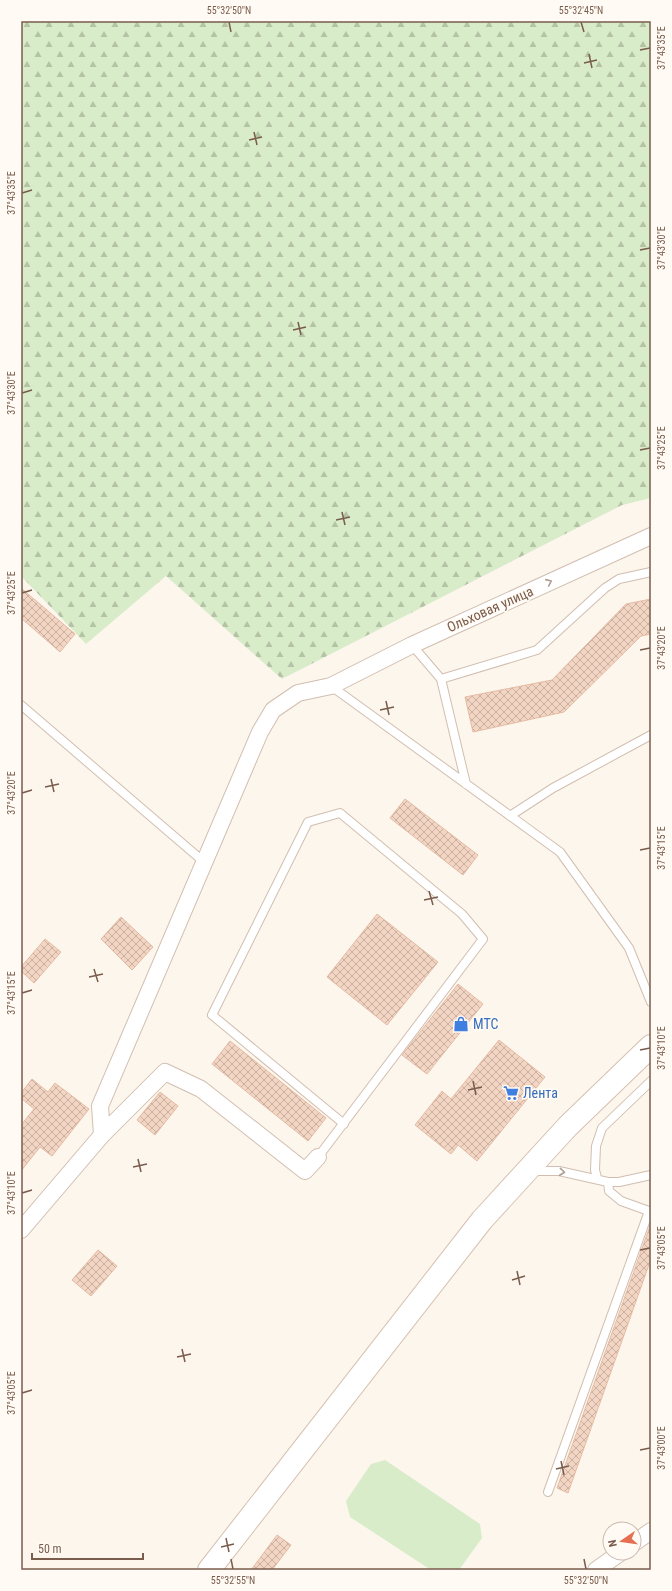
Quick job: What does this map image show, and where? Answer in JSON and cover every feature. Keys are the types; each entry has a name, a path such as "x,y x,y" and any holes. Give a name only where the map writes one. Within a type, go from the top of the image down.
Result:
{"street":[{"name":"Ольховая улица","path":"102,1135 100,1106 260,732 273,710 298,694 331,686 412,645 651,536"},
{"path":"209,1570 482,1220 568,1126 651,1046"},
{"path":"21,1230 102,1135 165,1072 201,1089 306,1171 318,1157"},
{"path":"642,1537 651,1531"},
{"path":"596,1570 609,1561"}],"lane":[{"path":"441,679 537,650 618,579 651,572"},
{"path":"412,645 441,679 466,784"},
{"path":"331,686 560,852 629,948 651,1002"},
{"path":"21,705 204,862"},
{"path":"510,816 552,788 651,735"},
{"path":"318,1157 344,1124 483,939 462,914 340,813 308,822 212,1014 344,1124"},
{"path":"597,1178 595,1170 596,1146 602,1128 651,1081"},
{"path":"527,1171 559,1171 597,1178 608,1182 619,1182 651,1175"},
{"path":"548,1492 650,1212 621,1201 609,1191 608,1182"}],"green space":[{"path":"21,21 651,21 651,498 622,505 282,679 166,576 86,644 21,576"},
{"path":"385,1460 480,1524 482,1538 459,1570 431,1570 350,1517 346,1501 371,1464"}],"building":[{"path":"21,588 75,634 60,652 21,618"},
{"path":"651,599 651,634 641,636 564,712 473,732 465,697 552,680 626,604"},
{"path":"405,799 478,855 463,875 390,818"},
{"path":"377,914 438,962 387,1025 327,977"},
{"path":"121,917 153,947 132,970 101,939"},
{"path":"45,939 61,952 34,983 21,971 21,967"},
{"path":"458,984 483,1004 427,1074 402,1055"},
{"path":"499,1040 545,1077 477,1161 458,1145 451,1154 415,1125 442,1091 451,1099"},
{"path":"230,1041 326,1118 308,1141 212,1064"},
{"path":"32,1079 48,1092 55,1083 89,1109 52,1156 40,1147 21,1171 21,1125 34,1109 21,1098 21,1093"},
{"path":"160,1092 178,1106 155,1135 137,1120"},
{"path":"650,1226 651,1259 568,1493 557,1488"},
{"path":"98,1250 117,1266 91,1296 72,1280"},
{"path":"277,1535 291,1545 272,1570 251,1570"}],"place":[{"name":"МТС","path":"461,1024"},
{"name":"Лента","path":"511,1093"}]}
